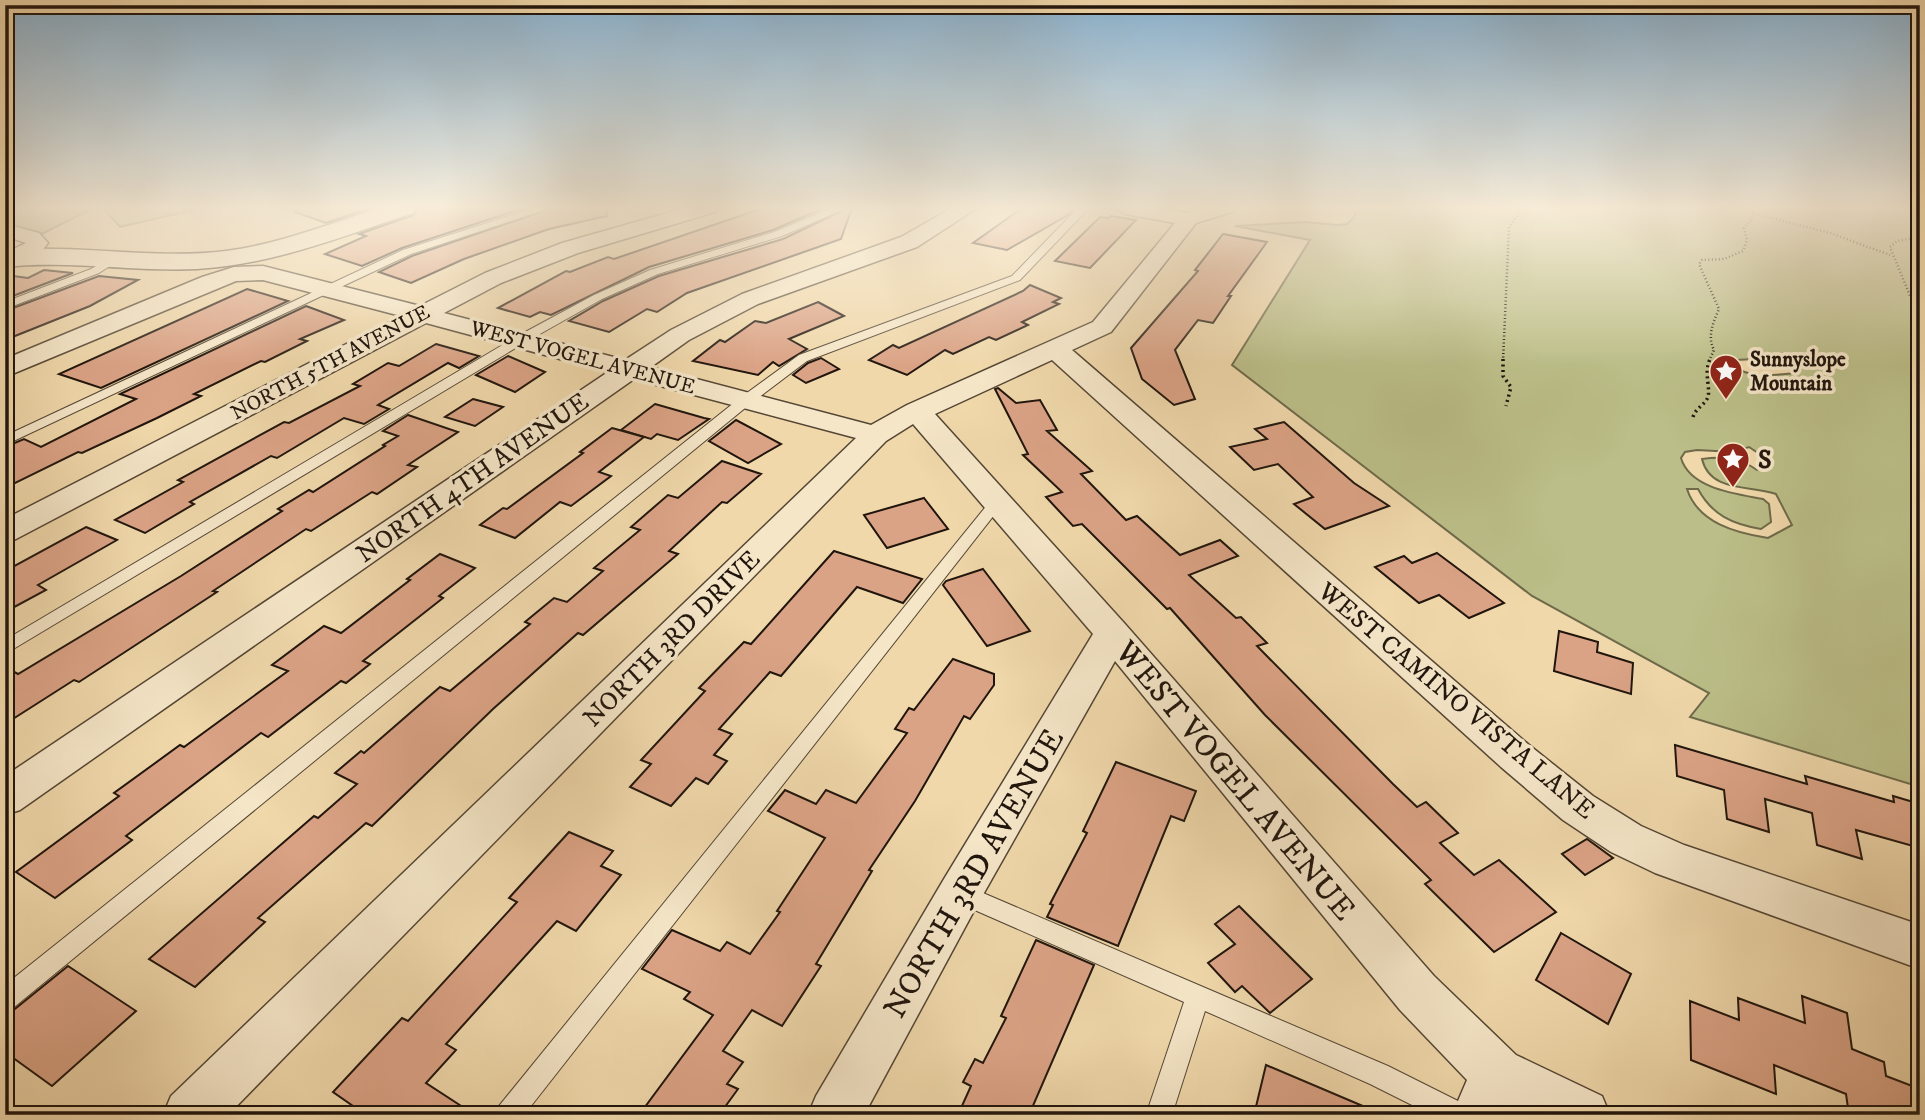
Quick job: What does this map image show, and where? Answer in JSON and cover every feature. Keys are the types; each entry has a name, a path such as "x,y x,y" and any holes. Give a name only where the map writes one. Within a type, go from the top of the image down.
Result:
{"street":[{"path":"136,260 207,260"},
{"name":"NORTH 5TH AVENUE","path":"5,532 421,314 493,278 536,260"},
{"name":"NORTH 4TH AVENUE","path":"5,798 628,369 717,314 750,299 858,260"},
{"name":"NORTH 3RD DRIVE","path":"190,1115 876,435 916,411 1056,350 1101,327 1157,260"},
{"name":"WEST VOGEL AVENUE","path":"5,369 210,282 250,272 327,289 876,435"},
{"name":"WEST CAMINO VISTA LANE","path":"1056,350 1515,756 1578,808 1626,839 1671,860 1920,947"},
{"name":"WEST VOGEL AVENUE","path":"916,411 1112,633 1417,993 1488,1095 1583,1115"},
{"name":"NORTH 3RD AVENUE","path":"835,1115 960,893 1112,633"}],"lane":[{"path":"5,306 95,271 112,260"},
{"path":"5,441 389,260"},
{"path":"5,648 520,340 598,297 654,272 692,260"},
{"path":"5,1000 745,401 803,358 1016,278 1033,260"},
{"path":"508,1115 997,502"},
{"path":"960,893 1379,1075 1459,1115"},
{"path":"1159,1115 1198,996"}],"path":[{"path":"1506,406 1511,387 1503,376 1508,260"},
{"path":"1693,417 1696,408 1707,399 1709,389 1705,371 1714,350 1710,344 1711,328 1719,309 1699,264 1702,260"},
{"path":"1894,260 1905,278 1914,313 1920,320"}],"green space":[{"path":"1297,260 1920,260 1920,787 1690,717 1709,693 1532,596 1232,365","holes":["1779,359 1802,368 1797,373 1773,375 1747,373 1734,365 1737,360","1749,447 1770,461 1767,467 1757,470 1731,459 1702,459 1706,470 1722,483 1776,494 1792,525 1768,538 1731,529 1709,518 1692,501 1687,489 1698,489 1710,506 1724,517 1761,529 1771,522 1769,504 1763,499 1728,492 1704,483 1694,477 1681,458 1685,452 1697,450 1734,452"]}],"building":[{"path":"344,260 375,260 362,266"},
{"path":"403,260 461,260 411,283 379,272"},
{"path":"600,260 672,260 649,267 551,315 540,312 530,317 498,308 566,271 570,272"},
{"path":"712,260 780,260 687,293 657,312 647,309 609,332 569,321 603,301 659,276"},
{"path":"1056,260 1097,260 1090,268"},
{"path":"1203,260 1254,260 1228,296 1231,296 1213,323 1198,320 1175,350 1195,399 1174,405 1142,379 1131,348 1198,271 1195,270"},
{"path":"44,270 73,273 5,299 5,275 28,278"},
{"path":"99,276 138,280 90,306 5,340 5,311"},
{"path":"1030,285 1061,298 1053,302 1059,304 1022,322 1028,325 996,340 989,337 953,354 945,350 907,375 869,360 893,345 899,348 1023,291"},
{"path":"247,289 288,301 101,388 59,374"},
{"path":"818,302 844,316 789,339 807,349 779,366 773,362 758,375 693,361 720,340 725,342 755,321 766,323"},
{"path":"306,306 344,320 300,339 307,341 265,362 261,361 194,394 201,396 157,418 82,453 78,452 5,488 5,447 24,439 41,447 136,399 120,394"},
{"path":"436,344 479,356 459,368 448,363 378,405 389,409 364,424 344,418 277,458 271,456 190,502 194,504 145,533 115,520 183,482 178,480 284,422 289,423 360,386 353,384 388,363 399,366"},
{"path":"508,356 545,372 515,392 476,375"},
{"path":"821,358 839,369 806,383 793,375 808,363"},
{"path":"998,388 1016,403 1040,400 1057,430 1047,431 1092,471 1081,474 1126,520 1137,516 1180,555 1220,540 1238,556 1189,575 1236,618 1241,617 1267,643 1257,646 1393,784 1417,807 1426,802 1458,833 1440,843 1474,875 1499,860 1556,912 1494,952 1425,884 1431,880 1265,715 1170,608 1167,609 1082,524 1073,526 1046,497 1062,492 1023,455 1028,454 995,389"},
{"path":"473,399 503,407 475,426 445,417"},
{"path":"655,404 709,419 678,440 657,434 651,439 621,430"},
{"path":"408,415 458,432 408,465 417,467 377,494 372,492 311,531 306,529 213,591 217,592 79,682 74,680 5,724 5,667 18,674 181,576 282,511 278,509 309,490 313,492 385,446 383,445 398,436 383,431"},
{"path":"736,420 781,444 748,463 709,441"},
{"path":"1284,422 1354,483 1389,506 1325,529 1294,504 1313,497 1278,464 1254,470 1230,447 1267,439 1255,429"},
{"path":"612,428 644,437 599,472 611,476 571,506 560,502 515,538 480,525 503,508 507,509"},
{"path":"722,461 761,474 727,503 722,502 669,551 678,554 583,635 578,633 493,709 372,826 366,823 258,918 265,922 195,987 149,959 314,816 318,818 357,784 335,773 361,751 364,753 440,687 450,691 530,624 525,622 554,598 567,602 603,571 594,568 640,530 631,527 668,495 678,498"},
{"path":"924,498 948,529 887,548 864,515"},
{"path":"86,527 117,540 38,585 46,590 5,612 5,571"},
{"path":"834,551 922,579 903,603 857,587 781,676 770,672 719,729 732,734 714,755 727,761 708,784 696,778 671,806 630,787 651,764 641,760 705,691 699,688 744,642 751,644"},
{"path":"1437,553 1504,603 1469,618 1439,595 1419,603 1375,567 1404,556 1412,563"},
{"path":"440,554 475,568 439,596 443,598 363,661 370,664 346,683 341,681 268,737 261,733 126,836 132,840 55,898 16,872 119,796 114,793 180,745 184,747 288,671 272,665 324,626 341,633"},
{"path":"983,569 1030,631 987,646 943,585 946,581"},
{"path":"1559,631 1598,642 1597,652 1633,663 1631,694 1554,671"},
{"path":"953,659 994,674 994,685 970,719 964,716 915,801 869,870 872,871 816,964 821,966 782,1026 752,1010 723,1051 743,1062 727,1084 738,1089 722,1111 715,1107 710,1115 639,1115 713,1015 684,999 690,992 642,969 672,930 720,951 727,942 750,954 780,912 777,911 825,838 768,811 785,790 816,804 826,790 856,803 907,733 895,729 909,708 914,710"},
{"path":"1675,745 1807,784 1805,776 1894,802 1893,796 1920,804 1920,848 1856,830 1862,859 1817,845 1812,813 1765,799 1769,832 1727,819 1724,790 1677,776"},
{"path":"1116,762 1196,791 1184,821 1171,816 1118,946 1047,917 1053,905 1050,904 1087,833 1083,831"},
{"path":"569,832 613,851 601,866 621,875 576,931 557,921 446,1044 456,1050 426,1083 475,1115 366,1115 333,1092 402,1018 408,1021 517,902 509,898"},
{"path":"1587,839 1613,858 1585,875 1562,854"},
{"path":"1239,906 1312,979 1270,1013 1242,986 1235,992 1208,963 1235,944 1215,924"},
{"path":"1561,933 1631,974 1608,1024 1536,980"},
{"path":"1036,940 1094,965 1029,1115 974,1115 961,1108 971,1086 963,1082 975,1059 983,1063 1006,1018 1001,1016"},
{"path":"68,966 136,1011 52,1086 5,1052 5,1017"},
{"path":"1802,996 1847,1013 1852,1049 1884,1062 1886,1076 1920,1089 1920,1115 1849,1115 1846,1094 1774,1065 1776,1094 1691,1060 1690,1001 1739,1020 1738,998 1805,1023"},
{"path":"1266,1065 1384,1115 1254,1115"}],"place":[{"name":"Sunnyslope Mountain","path":"1726,401"},
{"name":"S","path":"1733,489"}]}
